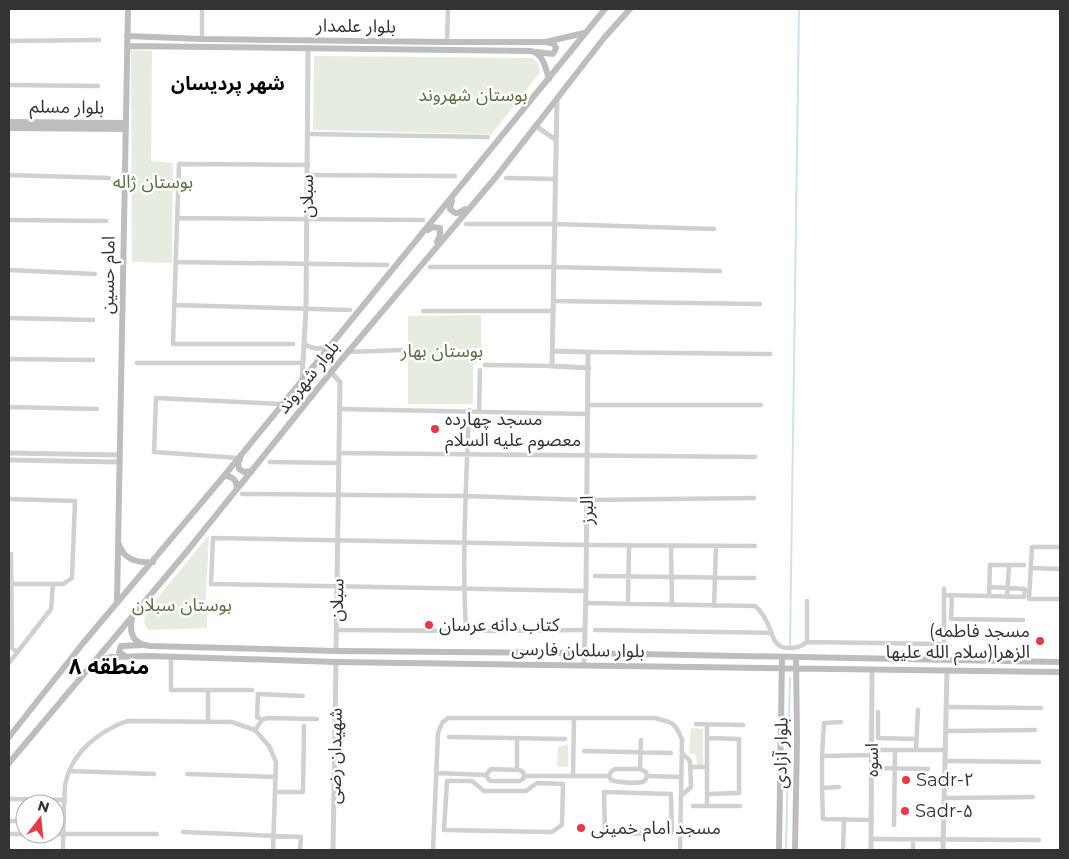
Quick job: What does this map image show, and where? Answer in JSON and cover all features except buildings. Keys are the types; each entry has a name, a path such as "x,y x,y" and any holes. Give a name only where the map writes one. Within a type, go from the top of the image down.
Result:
{"main road":[{"name":"امام حسین","path":"117,603 128,9"},
{"name":"بلوار شهروند","path":"9,737 605,9"},
{"name":"بلوار شهروند","path":"9,763 132,617 331,372 496,177 604,38 630,9"},
{"name":"بلوار علمدار","path":"127,36 202,39 546,42 584,33"},
{"path":"308,40 308,49"},
{"name":"بلوار علمدار","path":"127,46 536,52 553,54 556,48 554,44 546,42"},
{"path":"536,52 542,60 549,79"},
{"name":"بلوار مسلم","path":"9,122 126,126"},
{"name":"بلوار مسلم","path":"9,128 126,126"},
{"path":"455,194 450,209 452,211 458,213 470,206"},
{"path":"421,236 432,227 440,228 440,235 431,252"},
{"path":"240,456 239,469 244,472 252,471"},
{"path":"224,476 234,478 237,487"},
{"path":"118,541 120,549 131,559 139,562 153,562"},
{"path":"132,617 130,630 134,639 144,645"},
{"name":"بلوار سلمان فارسی","path":"124,656 120,652 121,646 144,645 336,651 584,653 1060,662"},
{"name":"بلوار سلمان فارسی","path":"96,660 111,656 124,656 336,662 1060,672"},
{"path":"754,657 754,668"},
{"name":"بلوار آزادی","path":"779,850 782,657"},
{"name":"بلوار آزادی","path":"795,850 796,657"},
{"path":"822,657 822,668"}],"street":[{"path":"202,9 202,39"},
{"path":"448,9 448,42"},
{"path":"9,41 99,40"},
{"name":"سبلان","path":"302,379 307,264 308,49"},
{"path":"9,85 98,86"},
{"path":"552,366 557,99"},
{"path":"536,126 556,140"},
{"path":"308,134 488,137"},
{"path":"294,344 173,344 178,164 308,165"},
{"path":"9,175 109,178"},
{"path":"308,175 455,176"},
{"path":"506,178 555,179"},
{"path":"177,218 423,220"},
{"path":"9,220 106,222"},
{"path":"466,224 555,224 714,229"},
{"path":"176,262 387,265"},
{"path":"430,267 554,267 720,271"},
{"path":"9,270 95,274"},
{"path":"554,301 760,304"},
{"path":"174,306 350,310"},
{"path":"423,311 554,311"},
{"path":"9,318 93,320"},
{"path":"304,344 319,349 330,346"},
{"path":"348,352 402,350"},
{"path":"552,351 770,354"},
{"name":"البرز","path":"584,665 588,352"},
{"path":"9,359 93,360"},
{"path":"137,363 303,363"},
{"path":"485,365 588,368"},
{"path":"479,410 480,370"},
{"name":"سبلان","path":"331,372 340,382 336,651"},
{"path":"240,456 154,452 156,398 282,404"},
{"path":"588,405 762,405"},
{"path":"9,408 97,409"},
{"path":"340,409 479,410 588,414"},
{"path":"466,631 464,542 469,410"},
{"path":"9,453 119,458"},
{"path":"339,453 587,457 755,457"},
{"path":"9,460 119,458"},
{"path":"270,462 339,463"},
{"path":"242,494 466,496 587,500 754,498"},
{"path":"9,499 75,501 72,578 64,584 10,584"},
{"path":"586,591 211,584 213,538 755,546"},
{"path":"628,604 629,545"},
{"path":"671,546 672,605"},
{"path":"714,606 716,546"},
{"path":"1060,547 1032,547 1030,599 1060,599"},
{"path":"10,554 10,649 17,652"},
{"path":"989,596 990,565 1024,565"},
{"path":"1007,597 1009,565"},
{"path":"1031,568 1060,569"},
{"path":"595,576 754,578"},
{"path":"9,663 51,609 53,584"},
{"path":"944,660 944,592 952,595 1024,597 1025,589 990,586"},
{"path":"952,595 951,619 1023,620"},
{"path":"807,601 807,642"},
{"path":"586,603 755,606 762,613 776,643 782,648 801,646 807,642 944,644"},
{"path":"337,630 585,630"},
{"path":"595,630 772,633"},
{"path":"171,657 171,690 252,690"},
{"name":"شهیدان رضی","path":"334,849 336,662"},
{"name":"اسوه","path":"871,850 872,669"},
{"path":"943,850 947,670"},
{"path":"208,690 208,722"},
{"path":"262,720 258,716 258,694 303,696"},
{"path":"946,707 1041,708"},
{"path":"916,750 918,710"},
{"path":"878,712 878,738 916,739"},
{"path":"255,730 262,720 266,718 317,719"},
{"path":"434,850 438,733 442,723 448,718 655,718 670,722 678,728 682,740 680,850"},
{"path":"573,776 574,719"},
{"path":"65,794 65,782 75,759 87,744 111,727 126,721 232,722 255,730 270,746 276,762 273,850"},
{"path":"841,722 824,723 822,819 872,820"},
{"path":"696,724 743,725"},
{"path":"707,724 707,806"},
{"path":"275,792 303,792 304,726"},
{"path":"946,731 1035,730"},
{"path":"449,737 565,739"},
{"path":"517,738 517,770"},
{"path":"707,738 739,739 739,793 707,794"},
{"path":"640,770 641,740"},
{"path":"894,825 895,750"},
{"path":"822,756 895,750 946,750"},
{"path":"584,751 670,753"},
{"path":"681,796 691,787 690,761 682,753"},
{"path":"945,761 1039,762"},
{"path":"690,766 707,767"},
{"path":"877,768 928,769"},
{"path":"486,775 491,769 517,770 523,772 524,776"},
{"path":"609,776 615,769 640,770 646,772 647,776"},
{"path":"69,771 154,774"},
{"path":"436,773 486,775"},
{"path":"187,774 276,777"},
{"path":"486,775 492,781 520,781 524,776"},
{"path":"524,776 609,776"},
{"path":"609,776 611,780 626,782 642,782 646,780 647,776"},
{"path":"647,776 681,777"},
{"path":"447,781 472,781 484,790 504,791 526,791 537,783 563,784 562,825 552,832 444,830 447,781"},
{"path":"504,781 504,791"},
{"path":"626,782 627,793"},
{"path":"822,788 839,787"},
{"path":"604,792 627,793 671,794 672,833 605,834 604,792"},
{"path":"945,798 1034,797"},
{"path":"693,806 740,806"},
{"path":"843,850 844,819"},
{"path":"183,832 301,837 300,850"},
{"path":"65,834 157,834"},
{"path":"871,839 943,841 1039,840"},
{"path":"913,840 913,850"}],"green space":[{"name":"بوستان ژاله","path":"131,50 152,51 151,161 173,163 172,263 132,262"},
{"name":"بوستان شهروند","path":"314,56 533,58 538,64 540,72 492,134 313,130"},
{"name":"بوستان بهار","path":"481,315 481,360 473,365 473,404 408,404 408,316"},
{"name":"بوستان سبلان","path":"209,535 206,595 207,628 148,630 144,622 146,612"},
{"path":"691,728 703,729 703,765 697,765 696,755 689,753"},
{"path":"568,744 568,766 557,767 558,747"}],"waterway":[{"path":"790,647 799,9"},
{"path":"786,850 790,678"}],"place":[{"name":"مسجد چهارده معصوم علیه السلام","path":"435,429"},
{"name":"کتاب دانه عرسان","path":"429,625"},
{"name":"(مسجد فاطمه الزهرا(سلام الله علیها","path":"1040,641"},
{"name":"Sadr-۲","path":"906,780"},
{"name":"Sadr-۵","path":"905,811"},
{"name":"مسجد امام خمینی","path":"581,828"}],"district":[{"name":"شهر پردیسان","path":"228,83"},
{"name":"منطقه ۸","path":"109,666"}]}
